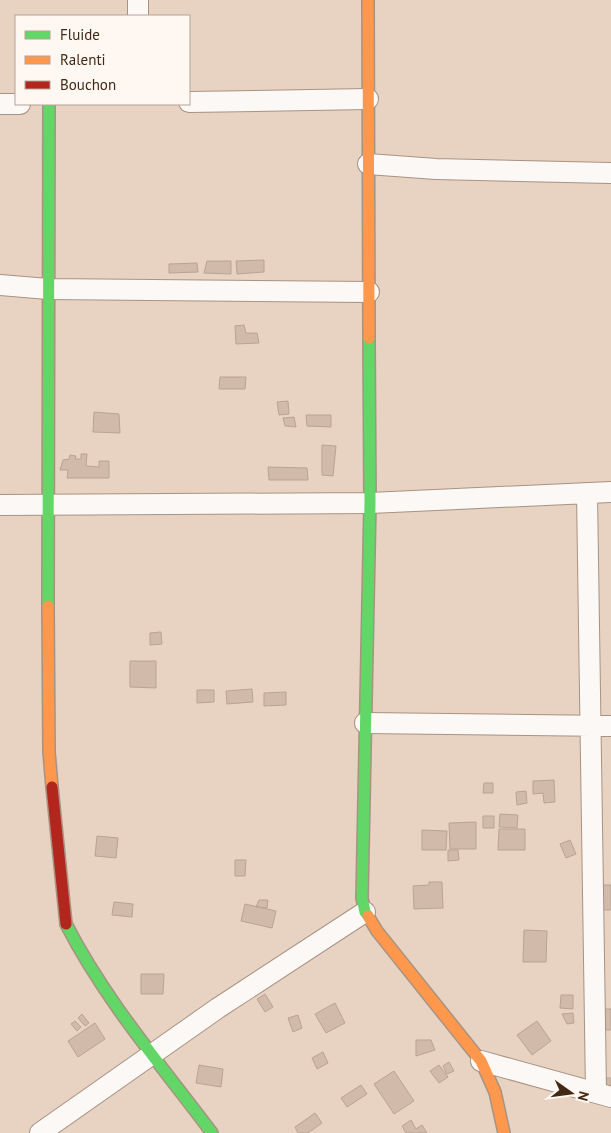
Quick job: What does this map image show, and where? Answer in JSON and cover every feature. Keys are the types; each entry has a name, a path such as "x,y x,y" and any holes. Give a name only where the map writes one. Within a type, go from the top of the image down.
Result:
{"street":[{"path":"138,0 138,15"},
{"path":"368,0 370,503 362,898 365,912 377,931 481,1060 495,1092 504,1133"},
{"path":"190,102 368,99"},
{"path":"0,104 15,104"},
{"path":"49,105 49,752 66,924 82,955 114,1004 212,1133"},
{"path":"368,164 436,169 611,172"},
{"path":"0,285 48,289 369,292"},
{"path":"0,505 370,503 611,492"},
{"path":"481,1060 603,1094 590,726 587,493"},
{"path":"365,722 611,726"},
{"path":"40,1133 218,1008 365,912"}],"building":[{"path":"264,260 264,272 237,274 236,261"},
{"path":"207,261 231,261 231,274 204,273"},
{"path":"197,263 198,272 169,273 169,264"},
{"path":"244,325 246,333 257,333 259,343 236,344 235,326"},
{"path":"220,377 246,377 245,389 219,389"},
{"path":"288,401 289,414 279,415 277,402"},
{"path":"94,412 119,414 120,433 93,432"},
{"path":"306,415 331,415 331,427 307,426"},
{"path":"294,417 296,427 285,426 283,418"},
{"path":"322,445 336,446 333,476 322,475"},
{"path":"81,454 87,454 86,466 99,467 99,461 109,461 109,478 67,478 68,470 60,470 63,460 69,459 70,455 76,456 75,459 81,459"},
{"path":"268,467 307,468 308,480 269,480"},
{"path":"161,632 162,644 150,645 150,633"},
{"path":"130,661 156,661 156,688 130,687"},
{"path":"252,689 253,702 227,704 226,691"},
{"path":"197,690 214,690 214,702 197,703"},
{"path":"286,692 286,705 264,706 264,693"},
{"path":"554,780 555,802 544,803 543,793 533,794 533,781"},
{"path":"484,783 493,783 493,793 483,793"},
{"path":"526,791 527,803 517,805 516,792"},
{"path":"500,814 518,815 517,828 499,827"},
{"path":"483,816 494,816 494,828 483,828"},
{"path":"476,822 476,849 450,849 449,823"},
{"path":"499,829 525,829 525,850 498,850"},
{"path":"422,830 447,831 446,850 422,850"},
{"path":"97,836 118,838 116,858 95,856"},
{"path":"570,840 576,854 566,858 560,844"},
{"path":"448,850 458,850 459,860 448,861"},
{"path":"235,860 246,860 245,876 235,876"},
{"path":"429,882 442,882 443,908 414,909 413,886 429,885"},
{"path":"597,885 611,885 611,910 598,910"},
{"path":"259,900 268,900 267,908 256,907"},
{"path":"114,902 133,904 132,917 112,915"},
{"path":"245,904 276,911 272,928 241,921"},
{"path":"524,930 547,931 546,962 523,962"},
{"path":"141,974 164,974 163,994 141,994"},
{"path":"265,994 273,1007 265,1012 257,999"},
{"path":"561,995 573,995 573,1009 560,1008"},
{"path":"335,1003 345,1023 326,1033 315,1014"},
{"path":"602,1009 611,1009 611,1030 602,1030"},
{"path":"573,1013 574,1023 567,1024 562,1014"},
{"path":"82,1014 89,1023 85,1026 78,1018"},
{"path":"298,1015 302,1028 293,1032 288,1018"},
{"path":"75,1021 81,1027 77,1031 71,1024"},
{"path":"537,1021 551,1041 532,1055 517,1035"},
{"path":"95,1023 105,1039 78,1057 68,1041"},
{"path":"416,1040 431,1040 435,1050 416,1056"},
{"path":"323,1052 328,1063 317,1069 312,1058"},
{"path":"449,1062 454,1071 447,1074 443,1066"},
{"path":"199,1065 223,1069 221,1087 196,1083"},
{"path":"439,1065 448,1077 439,1083 430,1071"},
{"path":"394,1071 414,1101 394,1114 374,1084"},
{"path":"601,1078 611,1078 611,1089 601,1089"},
{"path":"361,1085 367,1094 347,1107 341,1098"},
{"path":"315,1113 322,1123 308,1133 298,1133 295,1127"},
{"path":"411,1120 416,1129 422,1125 427,1133 406,1133 402,1126"}],"traffic: fast":[{"path":"48,606 49,105"},
{"path":"368,916 365,912 362,898 370,503 369,338"},
{"path":"66,924 81,952 116,1006 212,1133"}],"traffic: slow":[{"path":"368,0 369,338"},
{"path":"48,606 49,752 52,787"},
{"path":"368,916 377,931 481,1061 495,1092 504,1133"}],"traffic: jam":[{"path":"52,787 66,924"}]}
